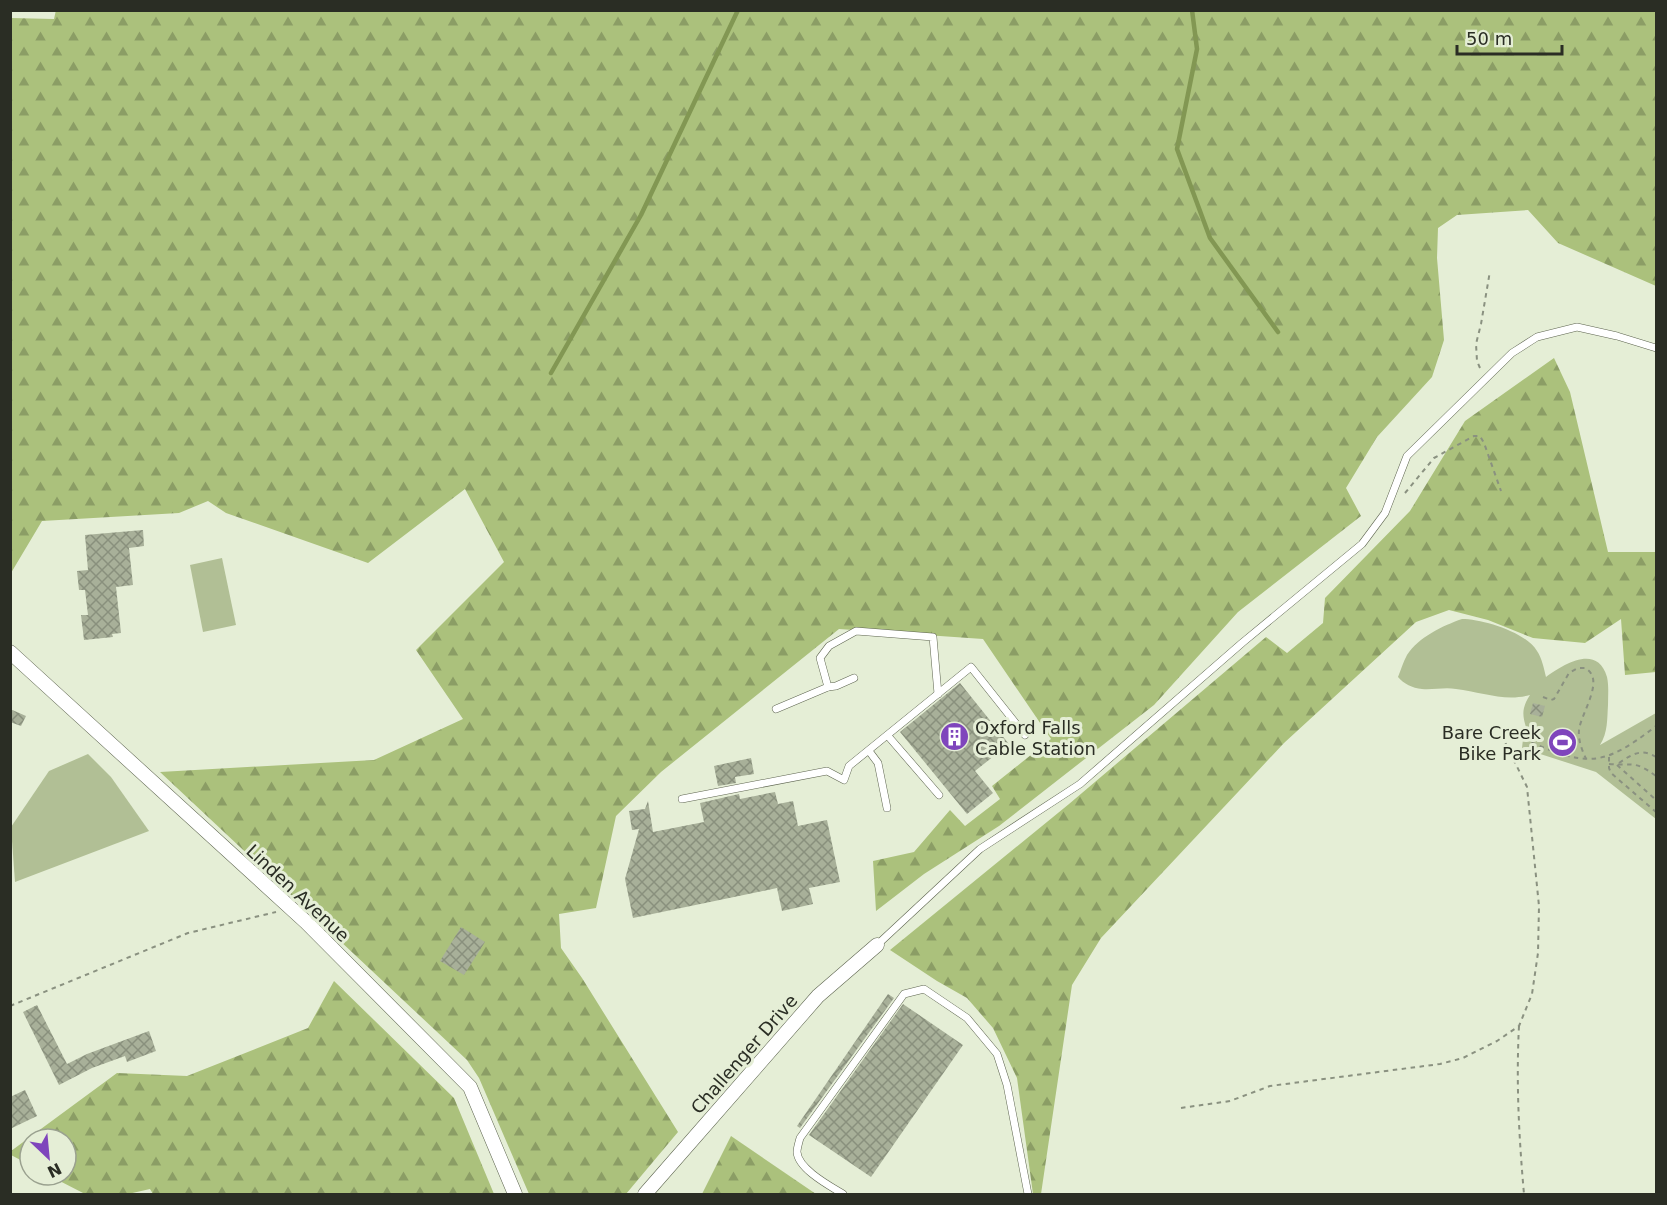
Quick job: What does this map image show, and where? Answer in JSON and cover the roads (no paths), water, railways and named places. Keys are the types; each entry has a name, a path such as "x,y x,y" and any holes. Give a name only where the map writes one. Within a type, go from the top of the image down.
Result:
{"street":[{"name":"Linden Avenue","path":"10,652 291,909 470,1087 515,1194"},
{"name":"Challenger Drive","path":"645,1194 818,996 877,945"}],"lane":[{"path":"877,945 980,849 1080,784 1242,643 1362,544 1385,513 1407,456 1512,353 1537,337 1576,327 1656,348"},
{"path":"828,687 819,658 830,646 856,631 933,638 938,694"},
{"path":"682,799 827,771 844,780 849,766 971,667 1025,735"},
{"path":"776,710 854,678"},
{"path":"888,736 939,795"},
{"path":"869,751 878,763 887,808"},
{"path":"843,1194 800,1162 797,1153 800,1138 904,994 924,989 968,1018 998,1054 1007,1085 1028,1194"}],"waterway":[{"path":"551,373 641,215 738,10"},
{"path":"1192,10 1197,49 1177,149 1210,238 1278,332"}],"place":[{"name":"Oxford Falls Cable Station","path":"954,737"},
{"name":"Bare Creek Bike Park","path":"1562,742"}]}
